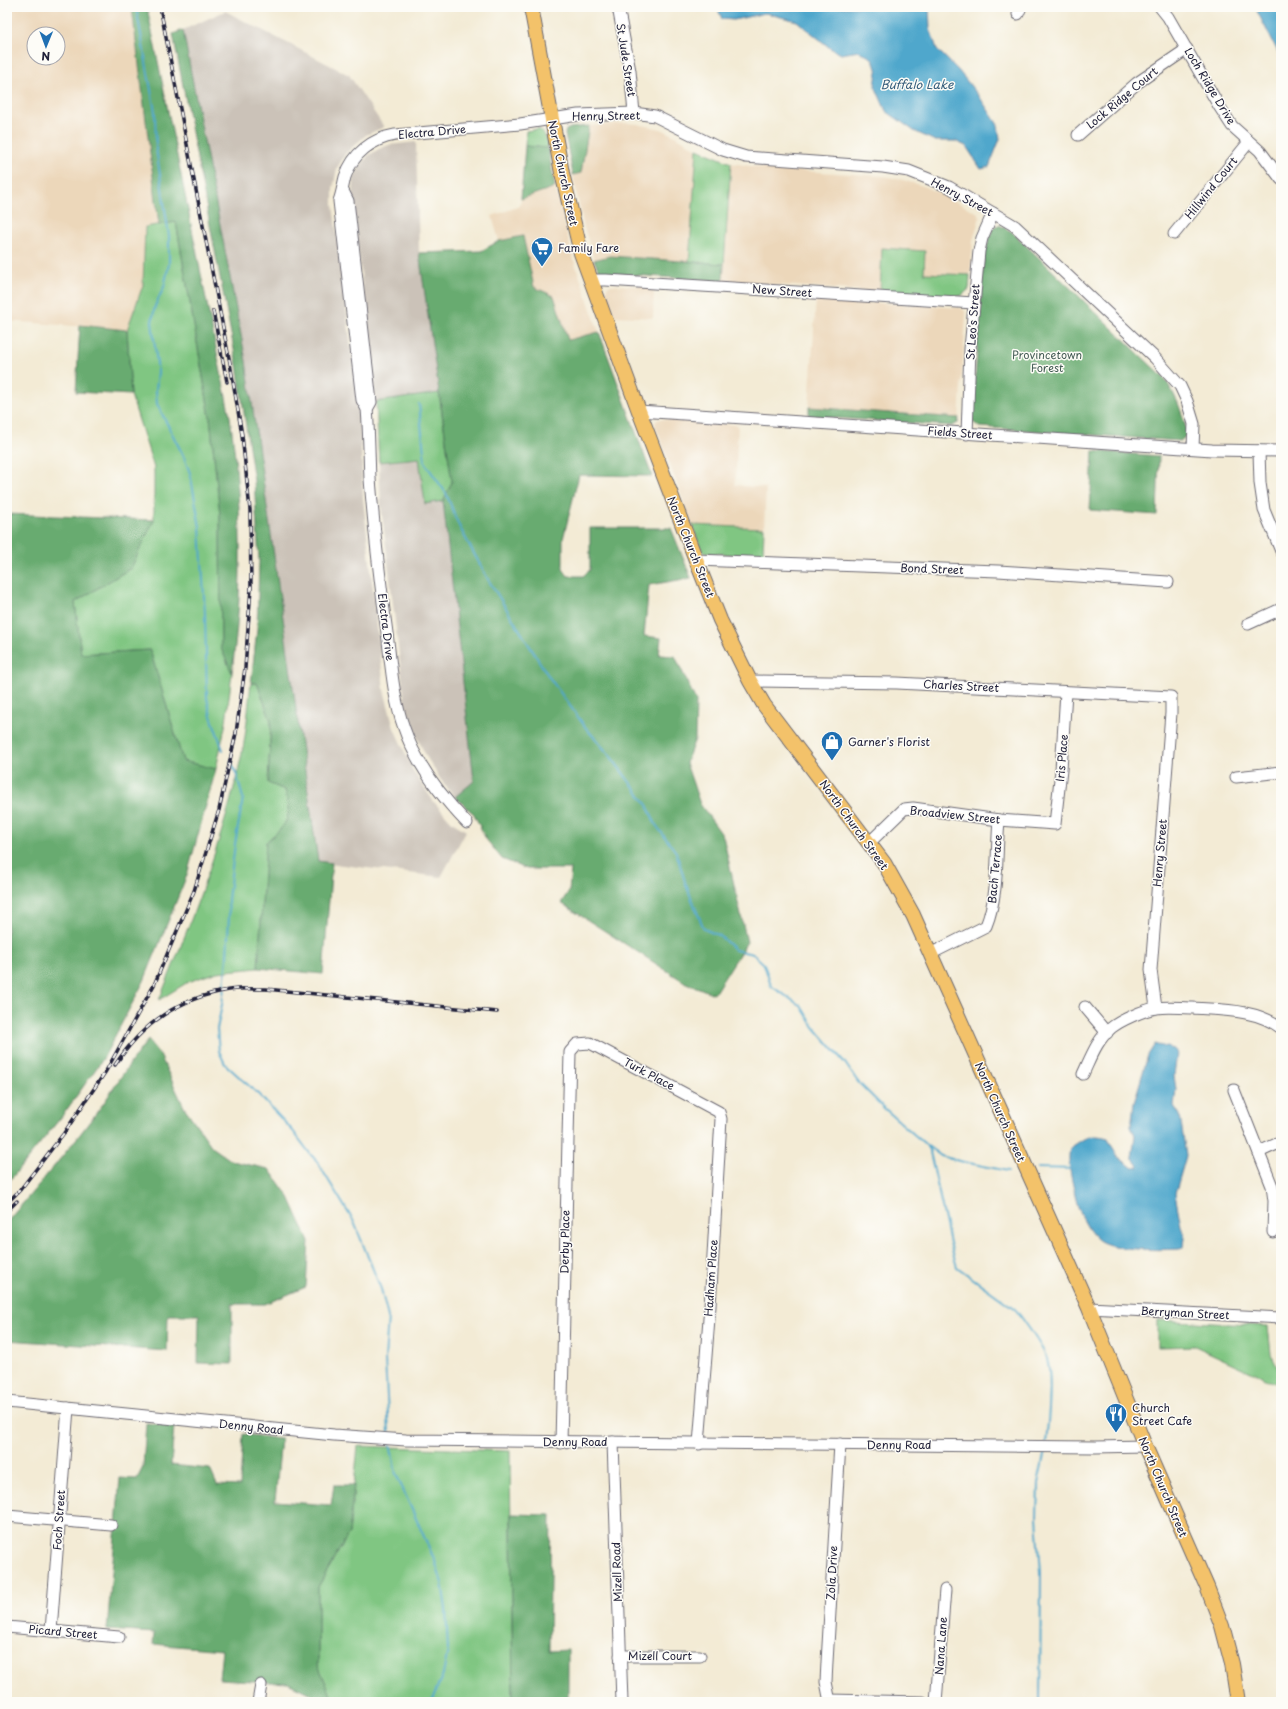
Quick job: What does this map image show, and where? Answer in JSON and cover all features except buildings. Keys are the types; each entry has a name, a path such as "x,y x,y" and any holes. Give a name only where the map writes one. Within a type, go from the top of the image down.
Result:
{"main road":[{"name":"North Church Street","path":"531,7 574,229 639,411 720,620 750,681 764,705 884,863 913,916 1089,1308 1145,1446 1213,1602 1232,1664 1238,1702"}],"street":[{"name":"St Jude Street","path":"618,7 630,71 634,113"},
{"name":"Loch Ridge Drive","path":"1160,7 1168,17 1228,119 1249,142 1260,151 1281,179"},
{"name":"Lock Ridge Court","path":"1078,135 1137,83 1187,49"},
{"name":"Henry Street","path":"552,118 578,115 634,113 655,116 723,150 746,157 882,167 909,171 949,187 1015,226 1155,358 1180,386 1187,401 1194,424 1194,448"},
{"name":"Electra Drive","path":"468,823 450,806 423,767 410,744 400,714 393,682 376,544 370,476 367,409 362,400 339,201 343,191 345,179 352,162 364,148 384,137 520,124 552,118"},
{"name":"Hillwind Court","path":"1174,234 1249,142"},
{"name":"St Leo's Street","path":"967,434 974,303 979,247 993,213"},
{"name":"New Street","path":"591,280 613,280 974,303"},
{"name":"Fields Street","path":"639,411 1212,450 1281,451"},
{"path":"1259,451 1260,484 1264,510 1280,543"},
{"name":"Bond Street","path":"696,560 998,571 1168,582"},
{"path":"1248,624 1281,609"},
{"name":"Charles Street","path":"750,681 897,683 1171,698"},
{"name":"Iris Place","path":"1055,824 1061,770 1066,692"},
{"name":"Henry Street","path":"1156,1008 1151,970 1171,698"},
{"path":"1236,777 1281,772"},
{"name":"Broadview Street","path":"869,843 904,809 914,808 999,820 1055,824"},
{"name":"Bach Terrace","path":"930,954 986,926 991,913 993,899 999,820"},
{"path":"1085,1007 1107,1033"},
{"path":"1083,1074 1099,1041 1112,1027 1134,1016 1156,1008 1232,1011 1259,1017 1281,1028"},
{"name":"Turk Place","path":"576,1044 590,1043 719,1112"},
{"name":"Derby Place","path":"560,1443 570,1052 576,1044"},
{"path":"1234,1090 1272,1186 1274,1201 1273,1232"},
{"name":"Hadham Place","path":"699,1444 710,1306 721,1118 719,1112"},
{"path":"1259,1152 1281,1142"},
{"name":"Berryman Street","path":"1089,1308 1281,1318"},
{"name":"Denny Road","path":"7,1402 369,1438 406,1440 560,1443 613,1442 1095,1447 1145,1446"},
{"name":"Foch Street","path":"51,1631 68,1408"},
{"name":"Mizell Road","path":"613,1442 622,1702"},
{"name":"Zola Drive","path":"830,1701 826,1682 840,1444"},
{"path":"7,1516 111,1525"},
{"name":"Nana Lane","path":"936,1702 944,1590"},
{"name":"Picard Street","path":"7,1627 119,1637"},
{"name":"Mizell Court","path":"620,1656 700,1656"},
{"path":"258,1702 261,1685"},
{"path":"830,1701 923,1702"}],"shaded area":[{"path":"7,7 132,7 159,225 145,227 143,285 127,330 7,321"},
{"path":"225,11 349,75 384,127 366,135 346,153 337,168 333,189 333,205 360,419 363,498 384,690 394,728 414,773 434,802 452,822 466,831 441,877 318,862 246,361 183,30"},
{"path":"627,123 661,129 697,149 689,262 610,256 594,260 584,227 573,176 581,173 589,126"},
{"path":"416,142 419,253 439,393 376,402 353,204 354,179 368,156 379,149 389,145"},
{"path":"731,163 771,169 883,176 923,186 939,193 978,213 980,217 973,240 970,275 924,273 882,248 880,292 723,281"},
{"path":"555,187 573,258 599,332 568,340 554,296 534,287 523,237 499,241 492,216 520,206 521,199"},
{"path":"611,285 654,287 653,318 615,316 606,292 607,287"},
{"path":"816,299 960,308 964,310 966,314 959,418 809,407"},
{"path":"659,419 738,425 735,485 766,488 764,528 692,525 655,424"},
{"path":"419,458 425,504 443,501 474,781 455,797 441,780 426,756 413,728 405,703 381,505 379,462"}],"green space":[{"path":"147,7 230,417 237,472 240,529 239,606 232,673 221,648 220,515 210,417 176,222 159,225 132,9"},
{"path":"183,30 246,361 318,861 332,863 323,974 258,968 266,842 284,825 288,815 288,808 285,790 268,783 271,721 257,683 251,683 257,629 259,560 254,481 237,365 173,34"},
{"path":"589,126 581,173 573,175 565,134 566,130 570,128"},
{"path":"538,129 545,135 548,148 525,146 526,131"},
{"path":"525,146 548,148 555,187 521,199"},
{"path":"697,149 731,163 724,264 689,262"},
{"path":"176,222 210,417 220,515 221,648 232,673 226,722 216,769 183,761 150,650 81,654 75,602 131,568 154,520 154,468 131,395 127,330 143,285 145,227"},
{"name":"Provincetown Forest","path":"999,225 1012,232 1164,378 1181,410 1187,432 1184,438 1180,441 979,427 972,421 984,257 993,227"},
{"path":"523,236 534,287 554,296 568,340 599,332 652,476 579,475 563,539 563,569 568,576 583,576 590,570 590,528 671,528 691,578 649,585 644,636 661,638 659,655 675,656 696,701 695,739 686,763 700,804 723,836 747,942 714,994 686,983 561,903 569,891 571,869 527,869 502,859 486,839 474,814 455,797 474,781 443,501 452,482 419,253 481,251 499,241"},
{"path":"882,248 925,251 924,273 970,275 969,289 961,296 880,292"},
{"path":"610,256 724,264 723,281 603,273 598,269 594,260"},
{"path":"80,325 127,330 131,395 76,392"},
{"path":"439,393 452,482 443,501 425,504 419,458 379,462 376,402"},
{"path":"809,407 959,418 958,423 952,426 809,416"},
{"path":"1093,451 1159,456 1157,515 1090,510"},
{"path":"7,514 154,520 131,568 75,602 81,654 150,650 183,761 216,769 187,875 144,981 103,1059 63,1115 7,1184"},
{"path":"692,525 764,528 763,556 705,553 702,551"},
{"path":"251,683 257,683 271,721 268,783 285,790 290,809 284,826 266,842 258,968 217,972 188,982 159,1000 195,909 217,847 235,785 244,744"},
{"path":"148,1040 160,1055 184,1107 212,1147 232,1161 269,1169 289,1197 309,1241 306,1287 265,1304 232,1304 232,1364 198,1363 199,1315 168,1315 167,1351 7,1340 7,1222 92,1119 130,1063"},
{"path":"1157,1320 1268,1326 1271,1354 1281,1375 1281,1386 1195,1346 1157,1347"},
{"path":"146,1423 174,1426 171,1465 210,1469 217,1485 240,1486 243,1434 281,1439 275,1501 331,1505 334,1485 354,1485 349,1533 318,1587 318,1665 334,1702 314,1702 311,1694 288,1683 219,1679 222,1650 153,1644 154,1633 107,1630 120,1478 137,1479 143,1467"},
{"path":"358,1446 510,1451 513,1702 334,1702 318,1665 318,1587 349,1533"},
{"path":"511,1514 551,1515 549,1651 568,1650 568,1702 513,1702"}],"water":[{"name":"Buffalo Lake","path":"717,7 929,7 930,29 937,49 958,70 979,96 998,125 1000,139 989,167 981,169 966,146 955,141 935,141 914,131 886,111 875,86 877,72 873,59 859,51 841,54 830,48 797,21 765,13 734,20 722,19"},
{"path":"1256,7 1281,7 1281,58 1256,9"},
{"path":"1155,1044 1174,1049 1177,1053 1174,1076 1176,1089 1174,1106 1180,1115 1186,1156 1175,1194 1181,1226 1185,1237 1184,1247 1181,1249 1151,1250 1117,1247 1100,1241 1090,1231 1082,1218 1075,1196 1070,1169 1070,1148 1092,1136 1108,1138 1117,1156 1133,1168 1139,1167 1132,1158 1135,1135 1131,1127 1134,1103 1148,1055"}],"waterway":[{"path":"136,7 155,112 156,148 169,236 169,264 164,287 155,306 152,322 158,372 156,390 157,404 183,455 190,473 200,527 205,614 207,698 211,716 223,750"},
{"path":"419,404 425,463 446,493 459,526 489,581 549,677 586,728 611,757 647,805 656,825 676,852 686,885 704,929 720,936 735,950 753,954 764,964 771,986 801,1006 814,1027 845,1063 858,1082 884,1108 925,1144 941,1156 1008,1171"},
{"path":"231,762 236,773 243,798 235,844 228,900 229,915 227,958 222,1005 217,1029 219,1051 225,1064 258,1094 293,1131 316,1160 354,1222 381,1289 388,1317 385,1359 389,1434"},
{"path":"926,1145 930,1152 950,1243 957,1267 1015,1309 1042,1348 1047,1359 1050,1388 1046,1443"},
{"path":"1038,1168 1073,1169"},
{"path":"390,1443 396,1474 435,1561 442,1583 446,1609 448,1650 443,1674 431,1702"},
{"path":"1040,1702 1041,1573 1037,1517 1038,1483 1045,1451"}],"railway":[{"path":"7,1203 20,1190 64,1133 106,1071 154,985 194,891 219,810 236,733 245,668 251,588 250,510 242,435 230,363 160,7"},
{"path":"213,311 227,382"},
{"path":"115,1065 138,1037 150,1025 164,1015 178,1006 194,999 229,990 266,989 497,1012"},
{"path":"7,1211 17,1201"}],"place":[{"name":"Family Fare","path":"542,268"},
{"name":"Garner's Florist","path":"832,762"},
{"name":"Church Street Cafe","path":"1116,1434"}]}
